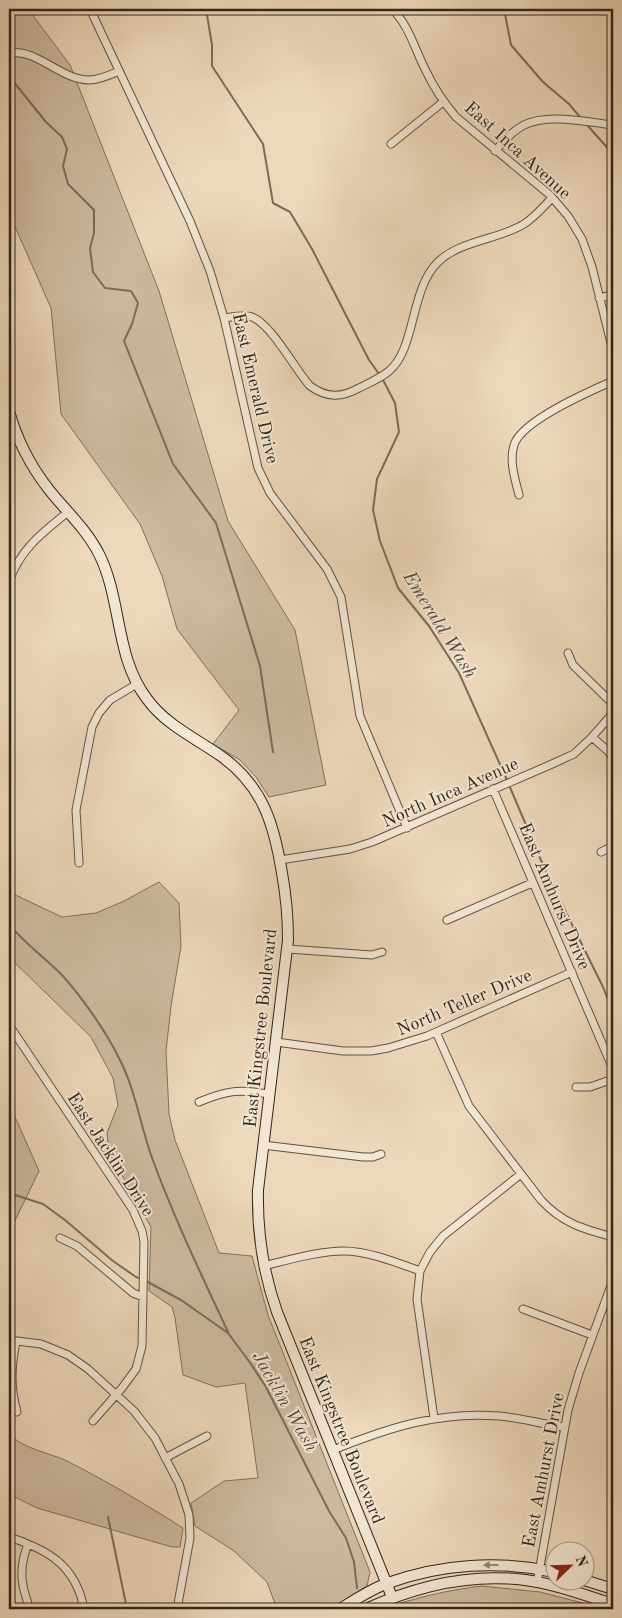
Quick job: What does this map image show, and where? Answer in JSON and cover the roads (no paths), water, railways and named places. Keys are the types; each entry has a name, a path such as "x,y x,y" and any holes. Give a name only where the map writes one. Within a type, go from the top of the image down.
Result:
{"street":[{"name":"East Emerald Drive","path":"90,9 190,221 210,271 224,318 258,468 270,493 327,569 341,597 360,716 407,828"},
{"name":"East Inca Avenue","path":"392,9 402,20 425,71 443,102 456,117 552,198 568,216 582,239 592,267 613,351"},
{"path":"9,53 21,52 67,74 85,80 97,80 119,71"},
{"path":"391,144 443,102"},
{"path":"495,151 511,133 526,124 544,119 613,125"},
{"path":"224,318 250,316 260,321 310,386 326,394 340,396 348,394 389,372 395,366 401,357 427,276 438,262 456,250 524,224 535,216 552,198"},
{"path":"599,298 613,295"},
{"path":"519,495 514,475 512,454 514,444 520,434 537,420 613,380"},
{"name":"East Kingstree Boulevard","path":"9,410 19,440 33,468 92,541 105,568 124,654 146,699 163,718 222,757 238,770 263,803 270,819 280,860 287,912 288,949 263,1145 258,1206 259,1239 263,1266 277,1312 392,1597"},
{"path":"9,582 15,565 25,550 68,512"},
{"path":"568,653 573,665 613,704"},
{"path":"79,863 76,810 92,727 99,713 110,700 137,684"},
{"name":"North Inca Avenue","path":"280,860 350,849 407,828 574,754 613,713"},
{"path":"592,737 608,751 613,759"},
{"name":"East Amhurst Drive","path":"493,790 613,1069"},
{"path":"601,852 613,846"},
{"path":"447,920 532,883"},
{"path":"288,949 372,955 382,952"},
{"name":"North Teller Drive","path":"276,1042 343,1051 371,1051 403,1045 572,972"},
{"name":"East Jacklin Drive","path":"9,1025 139,1221 144,1242 142,1346 136,1369 116,1396 93,1421"},
{"path":"436,1032 469,1106 550,1209 561,1218 585,1229 613,1236"},
{"path":"576,1087 590,1087 613,1080"},
{"path":"199,1102 236,1090 269,1094"},
{"path":"263,1145 363,1158 381,1154"},
{"path":"434,1418 417,1299 420,1271 430,1252 442,1236 521,1174"},
{"path":"60,1238 77,1246 133,1293 143,1297"},
{"path":"263,1266 326,1253 346,1251 364,1254 420,1271"},
{"name":"East Amhurst Drive","path":"537,1582 564,1428 573,1389 613,1280"},
{"path":"523,1309 592,1335"},
{"path":"17,1412 11,1383 12,1340 41,1344 68,1354 88,1369 142,1419 155,1438 184,1495 189,1515 190,1543 177,1609"},
{"path":"333,1450 388,1429 434,1418 464,1415 500,1416 564,1428"},
{"path":"165,1458 207,1436"},
{"path":"9,1538 28,1544 48,1553 56,1559 70,1573 80,1593 84,1609"},
{"path":"28,1544 22,1564 22,1584 29,1609"},
{"path":"340,1609 386,1584 430,1571 452,1567 499,1565 544,1570"},
{"path":"366,1609 392,1597 435,1584 472,1579 499,1578 537,1582 613,1604"},
{"path":"594,1583 613,1589"}],"waterway":[{"name":"Emerald Wash","path":"206,9 212,45 212,66 263,144 273,203 290,212 312,249 369,360 379,374"},
{"path":"504,9 511,45 543,82 569,104 580,117"},
{"path":"9,76 46,122 62,137 67,149 63,166 68,184 94,210 94,233 90,248 93,272 105,288 131,291 138,303 132,324 124,341 173,464 216,523 260,666 273,752"},
{"path":"587,125 613,154"},
{"name":"Emerald Wash","path":"382,378 395,403 399,432 377,479 373,510 380,541 398,588 429,626 459,673 507,780"},
{"name":"Emerald Wash","path":"509,785 546,872 603,987 613,1013"},
{"path":"9,924 69,983 93,1014 113,1047 125,1070 151,1155 169,1200 228,1332"},
{"name":"Jacklin Wash","path":"9,1193 43,1204 113,1261 142,1279"},
{"name":"Jacklin Wash","path":"146,1281 181,1300 228,1333 251,1364 266,1387 329,1511 346,1538 354,1562 357,1588"},
{"name":"Emerald Wash","path":"613,1360 608,1389 613,1410"},
{"path":"108,1517 127,1609"}]}
